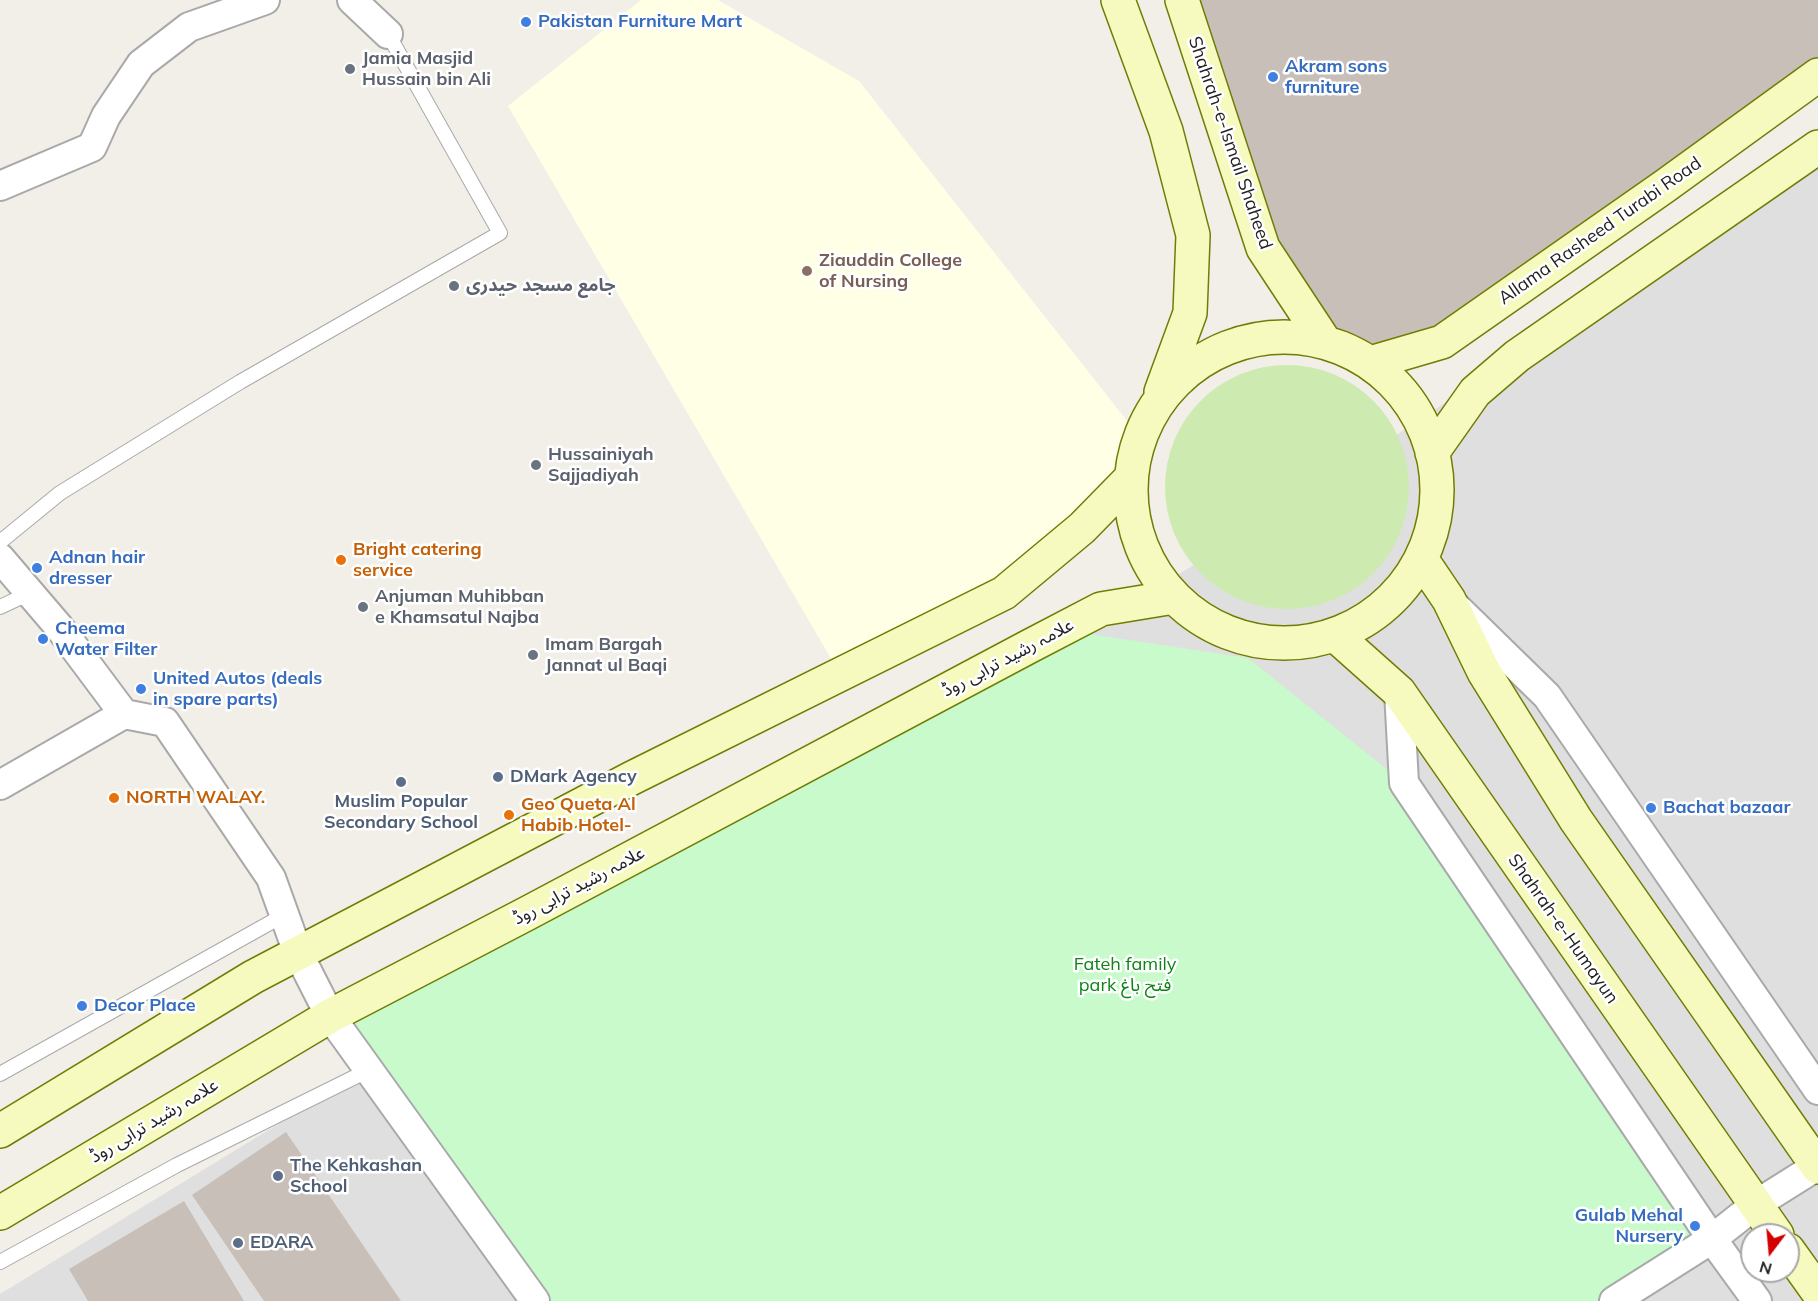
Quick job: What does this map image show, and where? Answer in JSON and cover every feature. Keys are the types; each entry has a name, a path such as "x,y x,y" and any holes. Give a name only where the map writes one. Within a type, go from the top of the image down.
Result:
{"main road":[{"path":"1118,0 1166,131 1193,235 1190,313 1159,396 1139,436 1130,479 1133,522 1148,563 1174,597 1209,624 1249,640 1293,643 1335,635 1370,618 1400,592 1422,560 1436,519 1438,476 1428,434 1406,396 1370,363 1325,342 1276,336 1228,346 1190,367 1159,396"},
{"name":"Shahrah-e-Ismail Shaheed","path":"1182,0 1263,248 1325,342"},
{"name":"Allama Rasheed Turabi Road","path":"1370,363 1442,342 1665,186 1818,75"},
{"path":"1432,453 1475,392 1517,356 1818,147"},
{"path":"0,1131 253,977 632,778 1004,592 1082,528 1130,479"},
{"path":"1422,560 1449,600 1484,672 1576,820 1818,1166"},
{"name":"علامہ رشید ترابی روڈ","path":"0,1213 330,1016 1101,609 1174,597"},
{"name":"Shahrah-e-Humayun","path":"1335,635 1399,692 1768,1223"},
{"path":"1800,1267 1818,1292"}],"street":[{"path":"0,186 92,147 106,116 141,64 189,27 264,0"},
{"path":"352,0 388,34"},
{"path":"0,558 58,627 124,714"},
{"path":"1449,600 1547,696 1818,1090"},
{"path":"1399,692 1404,783 1712,1239 1757,1301"},
{"path":"0,785 124,714 165,722 271,878 298,953 330,1016 536,1301"},
{"path":"1614,1301 1712,1239 1755,1205 1818,1166"}],"lane":[{"path":"0,542 60,494 240,382 500,233 388,34"},
{"path":"0,607 30,593"},
{"path":"0,1074 284,915"},
{"path":"0,1262 177,1165 369,1070"}],"shaded area":[{"name":"Ziauddin College of Nursing","path":"641,0 718,0 859,81 1139,436 1130,479 1082,528 840,674 508,106"},
{"path":"1818,154 1818,1301 0,1301 0,1294 1287,508"}],"green space":[{"path":"1287,365 1334,374 1355,386 1373,401 1388,419 1400,440 1409,487 1400,534 1388,555 1373,573 1355,588 1334,600 1287,609 1240,600 1219,588 1201,573 1186,555 1174,534 1165,487 1174,440 1186,419 1201,401 1219,386 1240,374"},
{"name":"Fateh family park فتح باغ","path":"1082,633 1248,658 1404,783 1712,1239 1611,1301 535,1301 330,1016"}],"building":[{"path":"1185,0 1818,0 1818,62 1443,336 1371,359 1327,339 1265,246"},
{"path":"286,1132 401,1301 264,1301 192,1195"},
{"path":"184,1201 244,1301 88,1301 69,1269"}],"place":[{"name":"Pakistan Furniture Mart","path":"526,22"},
{"name":"Jamia Masjid Hussain bin Ali","path":"350,69"},
{"name":"Akram sons furniture","path":"1273,77"},
{"name":"Ziauddin College of Nursing","path":"807,271"},
{"name":"جامع مسجد حیدری","path":"454,286"},
{"name":"Hussainiyah Sajjadiyah","path":"536,465"},
{"name":"Bright catering service","path":"341,560"},
{"name":"Adnan hair dresser","path":"37,568"},
{"name":"Anjuman Muhibban e Khamsatul Najba","path":"363,607"},
{"name":"Cheema Water Filter","path":"43,639"},
{"name":"Imam Bargah Jannat ul Baqi","path":"533,655"},
{"name":"United Autos (deals in spare parts)","path":"141,689"},
{"name":"DMark Agency","path":"498,777"},
{"name":"Muslim Popular Secondary School","path":"401,782"},
{"name":"NORTH WALAY.","path":"114,798"},
{"name":"Bachat bazaar","path":"1651,808"},
{"name":"Geo Queta Al Habib Hotel-","path":"509,815"},
{"name":"Decor Place","path":"82,1006"},
{"name":"The Kehkashan School","path":"278,1176"},
{"name":"Gulab Mehal Nursery","path":"1695,1226"},
{"name":"EDARA","path":"238,1243"}]}
